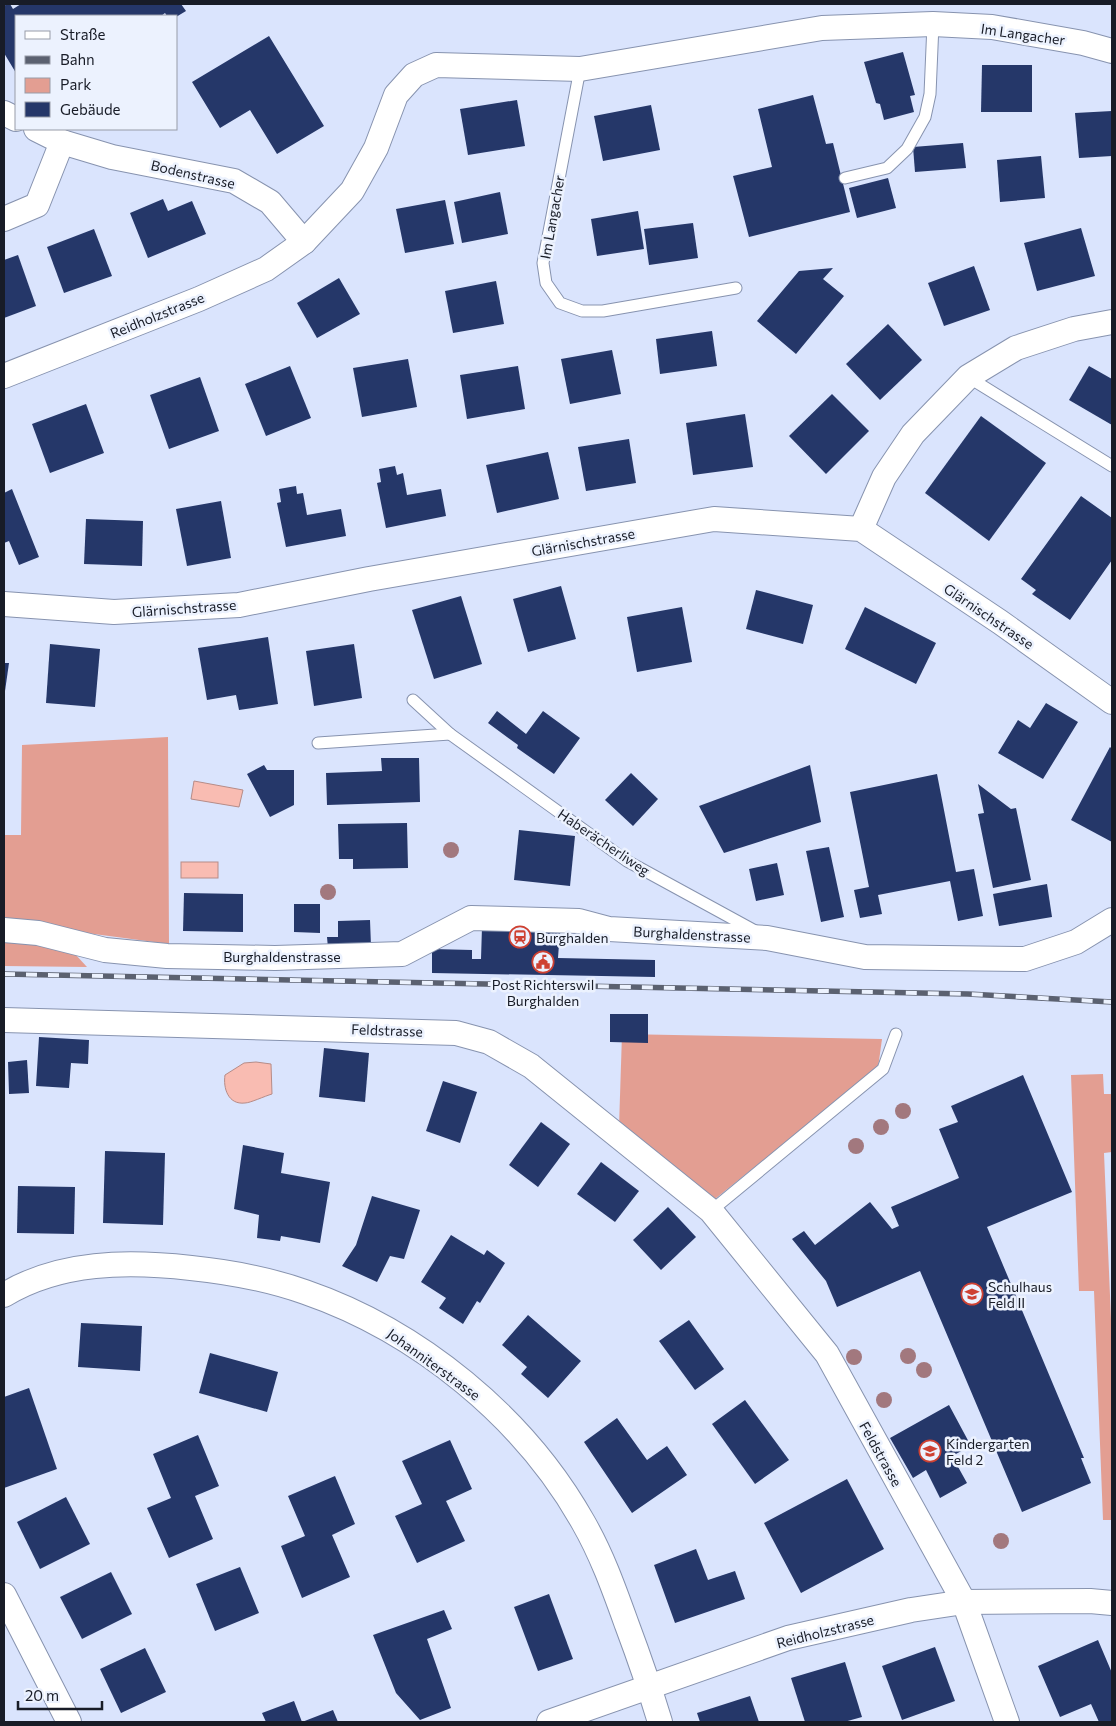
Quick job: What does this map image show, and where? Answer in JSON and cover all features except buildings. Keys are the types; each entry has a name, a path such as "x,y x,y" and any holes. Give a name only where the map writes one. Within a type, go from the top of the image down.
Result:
{"street":[{"name":"Im Langacher","path":"304,242 352,191 376,148 396,95 414,75 436,65 580,69 822,28 933,24 992,27 1084,43 1112,50"},
{"name":"Bodenstrasse","path":"38,130 62,142 112,157 234,181 270,202 304,242"},
{"path":"4,219 37,205 62,142"},
{"name":"Reidholzstrasse","path":"4,376 199,298 266,268 304,242"},
{"path":"861,529 884,477 913,434 968,377 1016,348 1074,329 1112,322"},
{"name":"Glärnischstrasse","path":"4,604 114,612 239,605 369,579 714,519 861,529 1000,622 1112,702"},
{"name":"Burghaldenstrasse","path":"4,930 38,933 105,950 167,956 275,958 402,954 470,918 579,921 609,929 767,938 866,957 1025,959 1076,942 1112,920"},
{"name":"Feldstrasse","path":"4,1020 456,1033 489,1042 531,1066 711,1211 827,1354 964,1602 1007,1722"},
{"name":"Johanniterstrasse","path":"4,1295 18,1286 61,1272 104,1265 176,1266 220,1270 304,1291 346,1308 385,1328 460,1379 495,1410 527,1444 556,1481 582,1520 604,1562 650,1688 660,1722"},
{"path":"4,1595 68,1722"},
{"name":"Reidholzstrasse","path":"549,1722 788,1638 911,1610 964,1602 1090,1601 1112,1603"}],"lane":[{"path":"845,178 887,168 907,149 925,117 930,94 933,24"},
{"name":"Im Langacher","path":"580,69 543,263 546,283 560,303 582,311 604,311 736,288"},
{"path":"968,377 1112,466"},
{"name":"Haberächerliweg","path":"413,700 450,734 627,861 767,938"},
{"path":"318,743 450,734"},
{"path":"711,1211 883,1069 896,1034"}],"green space":[{"path":"168,737 169,944 4,922 4,835 21,835 22,745"},
{"path":"4,939 23,941 75,954 87,967 4,966"},
{"path":"622,1034 882,1039 878,1068 710,1203 619,1127"},
{"path":"1103,1074 1104,1094 1112,1094 1112,1152 1104,1153 1112,1343 1112,1520 1103,1520 1094,1291 1079,1291 1071,1075"}],"shaded area":[{"path":"194,781 243,790 239,807 191,799"},
{"path":"181,862 218,862 218,878 181,878"},
{"path":"244,1063 271,1064 272,1094 247,1103 234,1101 226,1090 225,1075"}],"railway":[{"path":"4,974 968,994 1112,1002"}],"place":[{"name":"Burghalden","path":"520,937"},
{"name":"Post Richterswil Burghalden","path":"543,962"},
{"name":"Schulhaus Feld II","path":"972,1294"},
{"name":"Kindergarten Feld 2","path":"930,1451"}]}
